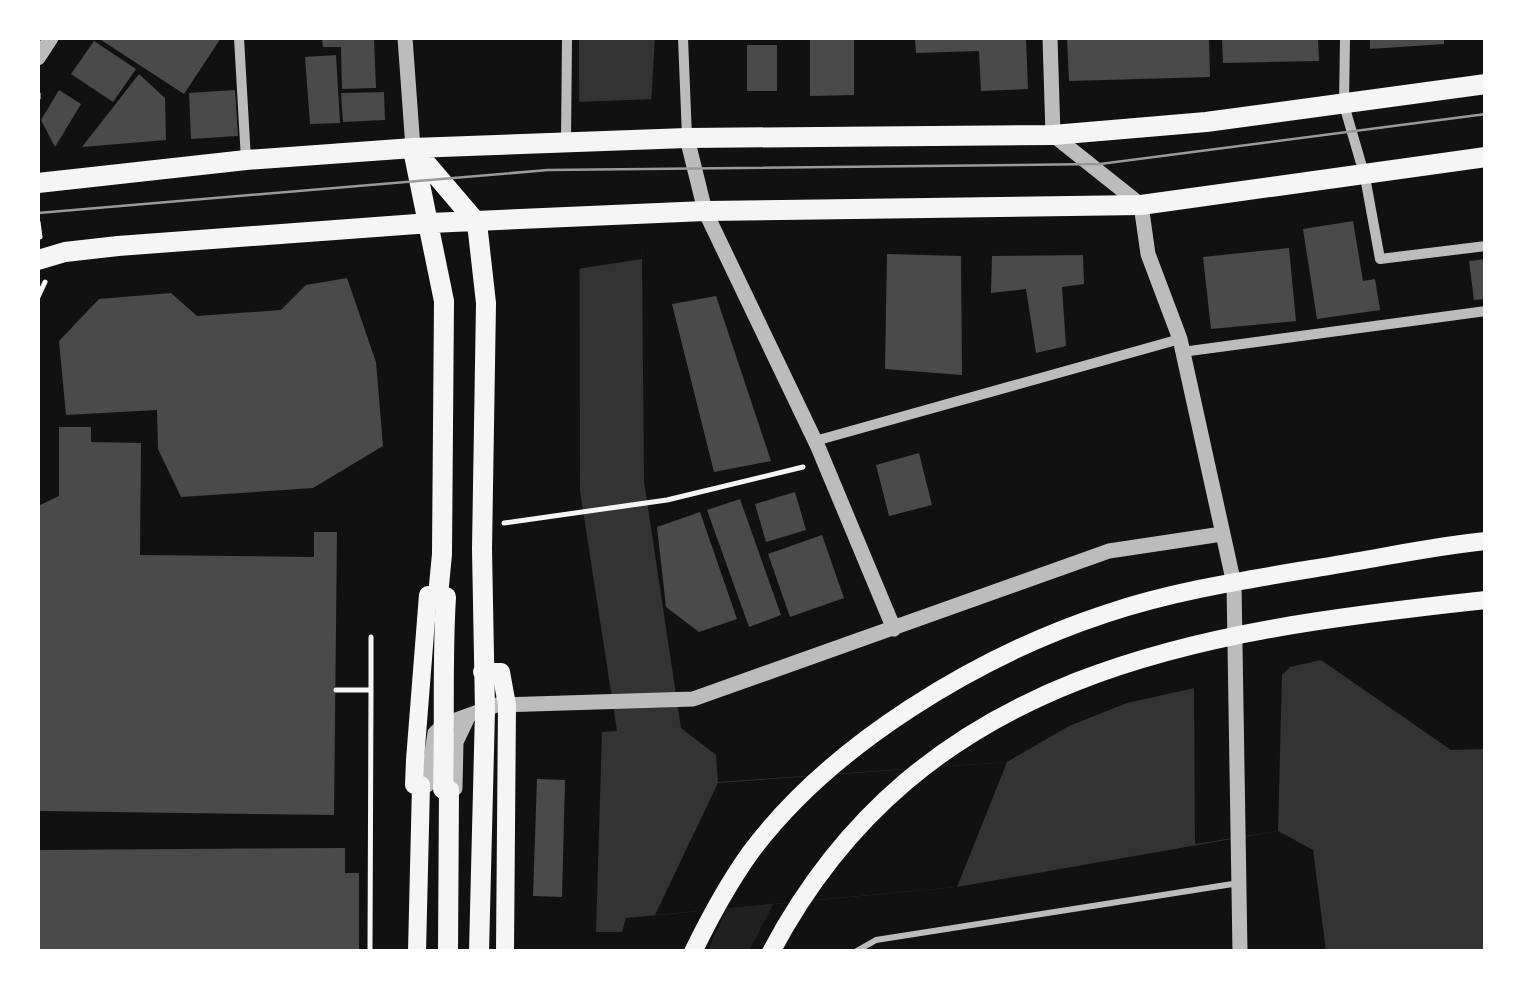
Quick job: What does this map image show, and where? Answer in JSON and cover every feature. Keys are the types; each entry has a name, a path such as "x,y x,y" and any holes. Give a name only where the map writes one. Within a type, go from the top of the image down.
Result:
{"highway":[{"path":"38,183 246,160 412,148 686,138 1053,135 1344,105 1486,84"},
{"path":"412,148 477,223 486,303 482,672 476,714 479,952"},
{"path":"412,148 444,301 442,554 438,596 446,597 441,687 445,724 443,788 449,790 448,952"},
{"path":"38,260 83,250 430,224 704,212 1141,205 1365,177 1486,157"}],"main road":[{"path":"693,952 752,850 834,768 924,698 990,661 1106,614 1234,584 1486,541"},
{"path":"417,952 420,785 414,785 428,595 438,596"},
{"path":"771,952 812,883 850,837 915,773 957,744 1065,684 1180,645 1486,600"},
{"path":"482,672 500,672 508,705 505,952"}],"street":[{"path":"38,58 51,38"},
{"path":"239,38 246,160"},
{"path":"405,38 412,148"},
{"path":"568,38 570,141"},
{"path":"683,38 686,138 704,212 815,441 894,629"},
{"path":"1050,38 1053,135 1141,205 1148,254 1181,345 1234,584 1240,952"},
{"path":"1344,38 1344,105 1365,177 1380,260 1486,246"},
{"path":"815,441 1181,345 1486,311"},
{"path":"546,707 693,698 1109,551 1222,534"},
{"path":"420,785 427,785 435,733 445,724 476,714 508,705 546,701 547,713 529,711 516,716 506,746 476,714"},
{"path":"449,790 455,788 456,742 476,714"}],"lane":[{"path":"855,952 876,940 1240,883"}],"path":[{"path":"482,526 667,500 824,462"},
{"path":"370,952 371,637"},
{"path":"336,690 371,690"}],"shaded area":[{"path":"579,38 655,38 642,259 644,481 681,728 716,755 718,782 1007,762 1069,726 1127,703 1321,660 1451,750 1485,749 1485,951 1326,951 1313,850 1278,831 957,887 626,918 622,932 596,932 602,732 617,731 580,491"},
{"path":"774,903 749,951 707,952 727,908"}],"pier":[{"path":"655,99 642,259 577,269 577,102"},
{"path":"1292,665 1282,675 1278,831 1195,844 1194,686"},
{"path":"1007,762 957,887 655,915 718,783"}],"building":[{"path":"98,38 221,38 184,94"},
{"path":"322,38 374,38 376,88 342,89 341,47 323,47"},
{"path":"810,38 854,38 854,95 810,96"},
{"path":"915,38 1026,38 1028,89 981,91 979,51 916,53"},
{"path":"1067,38 1209,38 1210,77 1069,81"},
{"path":"1222,38 1318,38 1319,61 1223,63"},
{"path":"1370,38 1444,38 1444,44 1370,49"},
{"path":"94,41 136,69 113,102 71,74"},
{"path":"747,45 777,45 777,91 747,91"},
{"path":"336,55 340,123 310,124 305,57"},
{"path":"139,74 165,98 166,140 82,147"},
{"path":"59,90 81,104 55,147 41,120"},
{"path":"235,90 238,136 191,139 189,93"},
{"path":"384,92 385,120 343,122 341,93"},
{"path":"1353,221 1363,281 1375,279 1380,310 1317,319 1303,229"},
{"path":"1289,248 1296,321 1211,329 1203,257"},
{"path":"887,254 961,256 962,375 885,369"},
{"path":"1083,255 1084,284 1062,287 1066,346 1036,353 1026,289 991,293 992,256"},
{"path":"1486,259 1486,299 1474,300 1469,261"},
{"path":"347,278 376,362 383,446 313,488 181,497 158,449 157,410 66,415 59,341 99,299 171,293 197,316 281,310 306,285"},
{"path":"716,296 771,461 714,472 672,304"},
{"path":"59,427 91,427 91,442 141,443 140,555 314,557 314,532 337,532 334,815 38,811 38,506 59,496"},
{"path":"919,453 932,505 889,516 876,465"},
{"path":"795,492 806,530 766,542 755,504"},
{"path":"740,499 781,615 749,627 707,510"},
{"path":"700,512 737,619 699,632 666,607 657,527"},
{"path":"822,535 844,598 790,617 768,554"},
{"path":"537,779 565,780 562,897 533,896"},
{"path":"345,848 345,873 359,873 359,952 38,952 38,850"}],"tram line":[{"path":"38,213 548,170 1100,164 1486,114"}]}
